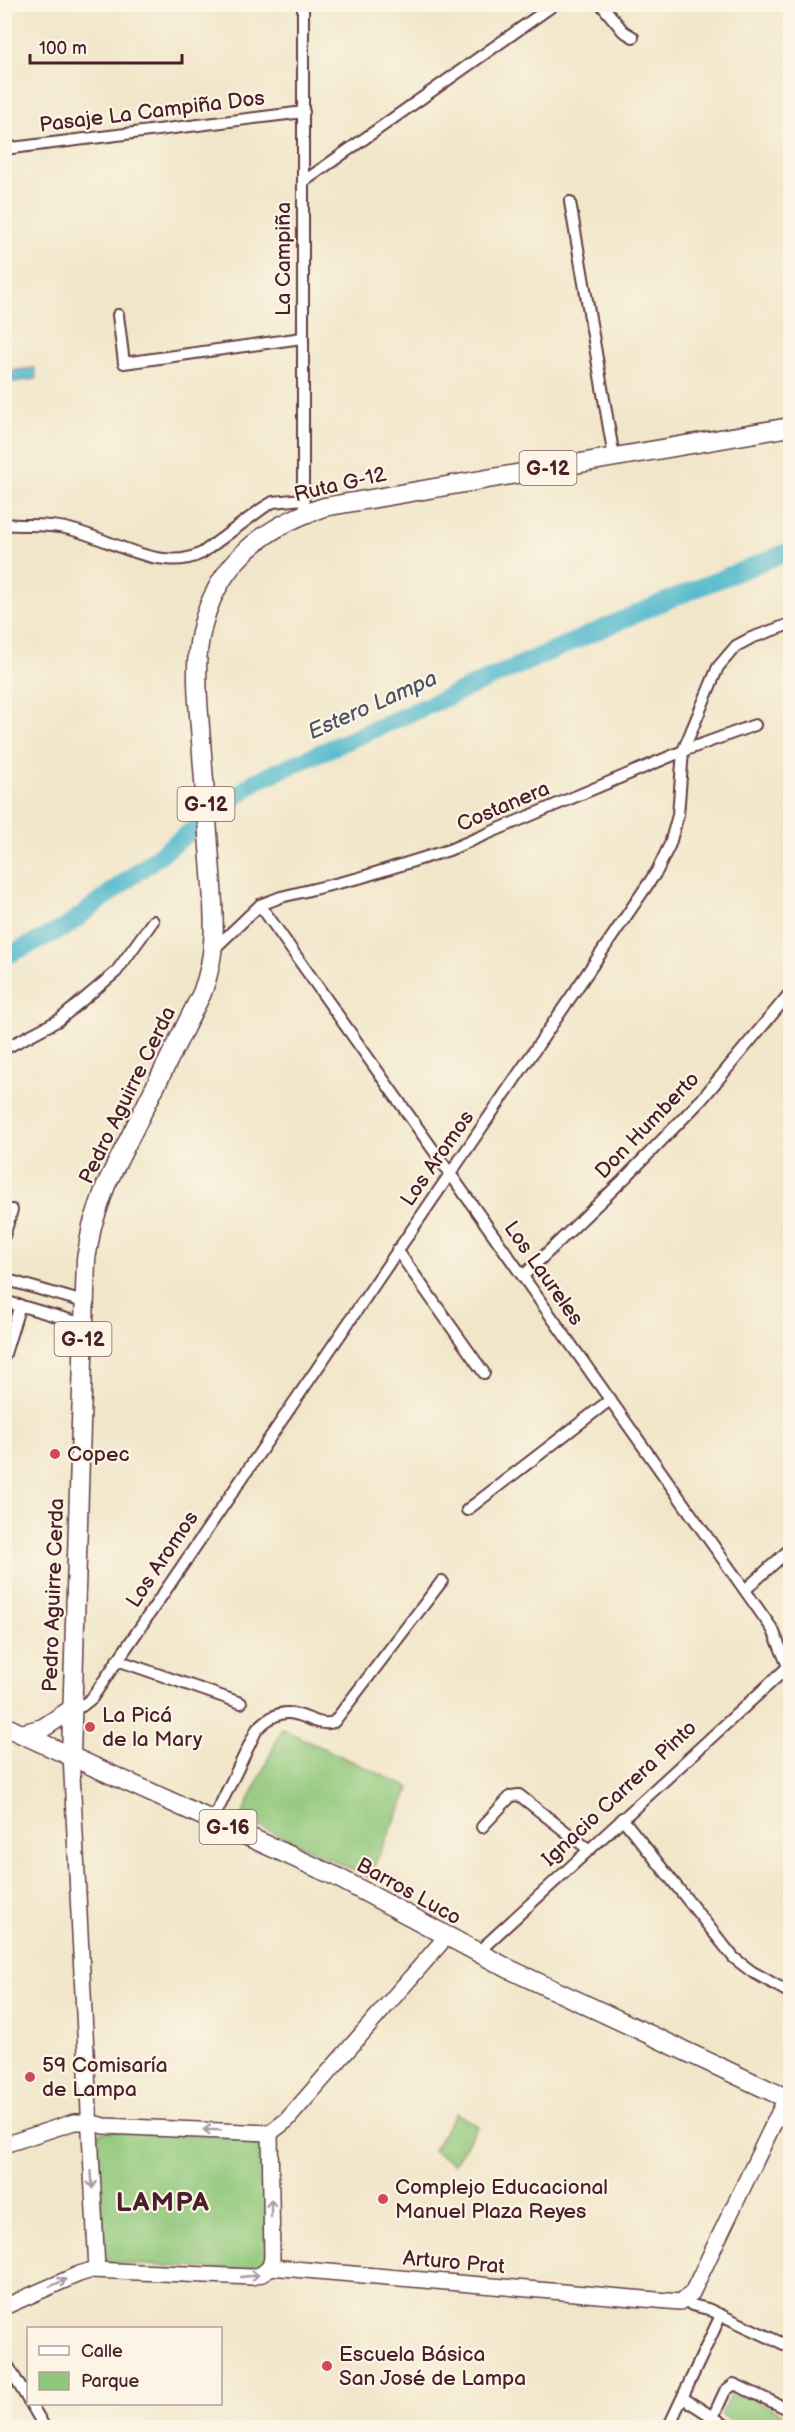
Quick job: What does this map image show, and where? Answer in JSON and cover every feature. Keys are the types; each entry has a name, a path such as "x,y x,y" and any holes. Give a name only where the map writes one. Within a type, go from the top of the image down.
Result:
{"main road":[{"name":"Ruta G-12","path":"214,949 215,915 200,726 198,651 203,623 216,588 231,565 257,540 305,506 334,504 790,427"},
{"name":"Pedro Aguirre Cerda","path":"98,2270 71,1755 84,1302 88,1249 100,1200 202,993 214,949"},
{"path":"22,1734 43,1728 72,1709"},
{"name":"Barros Luco","path":"4,1726 335,1876 477,1953 788,2099"},
{"path":"4,2145 74,2122 89,2122 104,2126 270,2133 287,2120 447,1937"},
{"path":"685,2300 692,2293 788,2099"},
{"path":"270,2133 272,2258 270,2266"},
{"name":"Arturo Prat","path":"4,2307 79,2274 98,2270 252,2277 262,2274 270,2266 676,2302 685,2300"}],"street":[{"name":"La Campiña","path":"303,4 302,338 305,506"},
{"path":"303,182 555,4"},
{"path":"601,4 623,31 633,37"},
{"name":"Pasaje La Campiña Dos","path":"4,149 304,112"},
{"path":"570,202 614,457"},
{"path":"118,315 124,363 302,338"},
{"path":"4,524 65,528 159,559 180,560 193,558 202,553 273,502 305,506"},
{"name":"Los Aromos","path":"72,1709 89,1701 657,871 670,844 678,815 683,751 718,667 725,656 750,638 790,624"},
{"name":"Costanera","path":"260,905 281,897 359,878 448,850 683,751 755,725"},
{"path":"214,949 260,905"},
{"name":"Los Laureles","path":"260,905 523,1276 606,1403 745,1590 778,1640 790,1668"},
{"path":"4,1049 59,1020 116,972 153,921"},
{"name":"Don Humberto","path":"523,1276 623,1180 702,1099 790,993"},
{"path":"4,1236 12,1210"},
{"path":"397,1250 484,1373"},
{"path":"4,1279 84,1302"},
{"path":"4,1358 25,1307 36,1288"},
{"path":"4,1301 84,1324"},
{"path":"467,1510 606,1403"},
{"path":"745,1590 790,1549"},
{"path":"213,1820 257,1729 269,1719 285,1713 300,1714 325,1723 334,1722 442,1581"},
{"path":"117,1660 241,1703"},
{"name":"Ignacio Carrera Pinto","path":"477,1953 622,1818 790,1668"},
{"path":"482,1827 512,1796 519,1795 588,1849"},
{"path":"622,1818 734,1958 751,1971 790,1993"},
{"path":"685,2300 790,2347"},
{"path":"668,2427 721,2315"},
{"path":"4,2359 27,2398"},
{"path":"713,2417 725,2391 734,2384 790,2410"},
{"path":"683,2398 730,2427"},
{"path":"32,2405 45,2427"}],"green space":[{"path":"282,1729 410,1788 369,1877 241,1818"},
{"path":"456,2113 478,2126 454,2164 433,2150"},
{"path":"110,2131 260,2137 267,2142 267,2258 263,2267 255,2271 110,2263 104,2257 96,2138 100,2133"},
{"path":"732,2391 782,2413 772,2428 742,2427 721,2415"}],"water":[{"path":"35,368 36,379 12,382 11,371"}],"waterway":[{"name":"Estero Lampa","path":"4,957 66,927 256,781 663,602 790,551"}],"place":[{"name":"Copec","path":"55,1454"},
{"name":"La Picá de la Mary","path":"90,1727"},
{"name":"59 Comisaría de Lampa","path":"30,2077"},
{"name":"Complejo Educacional Manuel Plaza Reyes","path":"383,2199"},
{"name":"Escuela Básica San José de Lampa","path":"327,2366"}],"district":[{"name":"LAMPA","path":"163,2202"}]}
